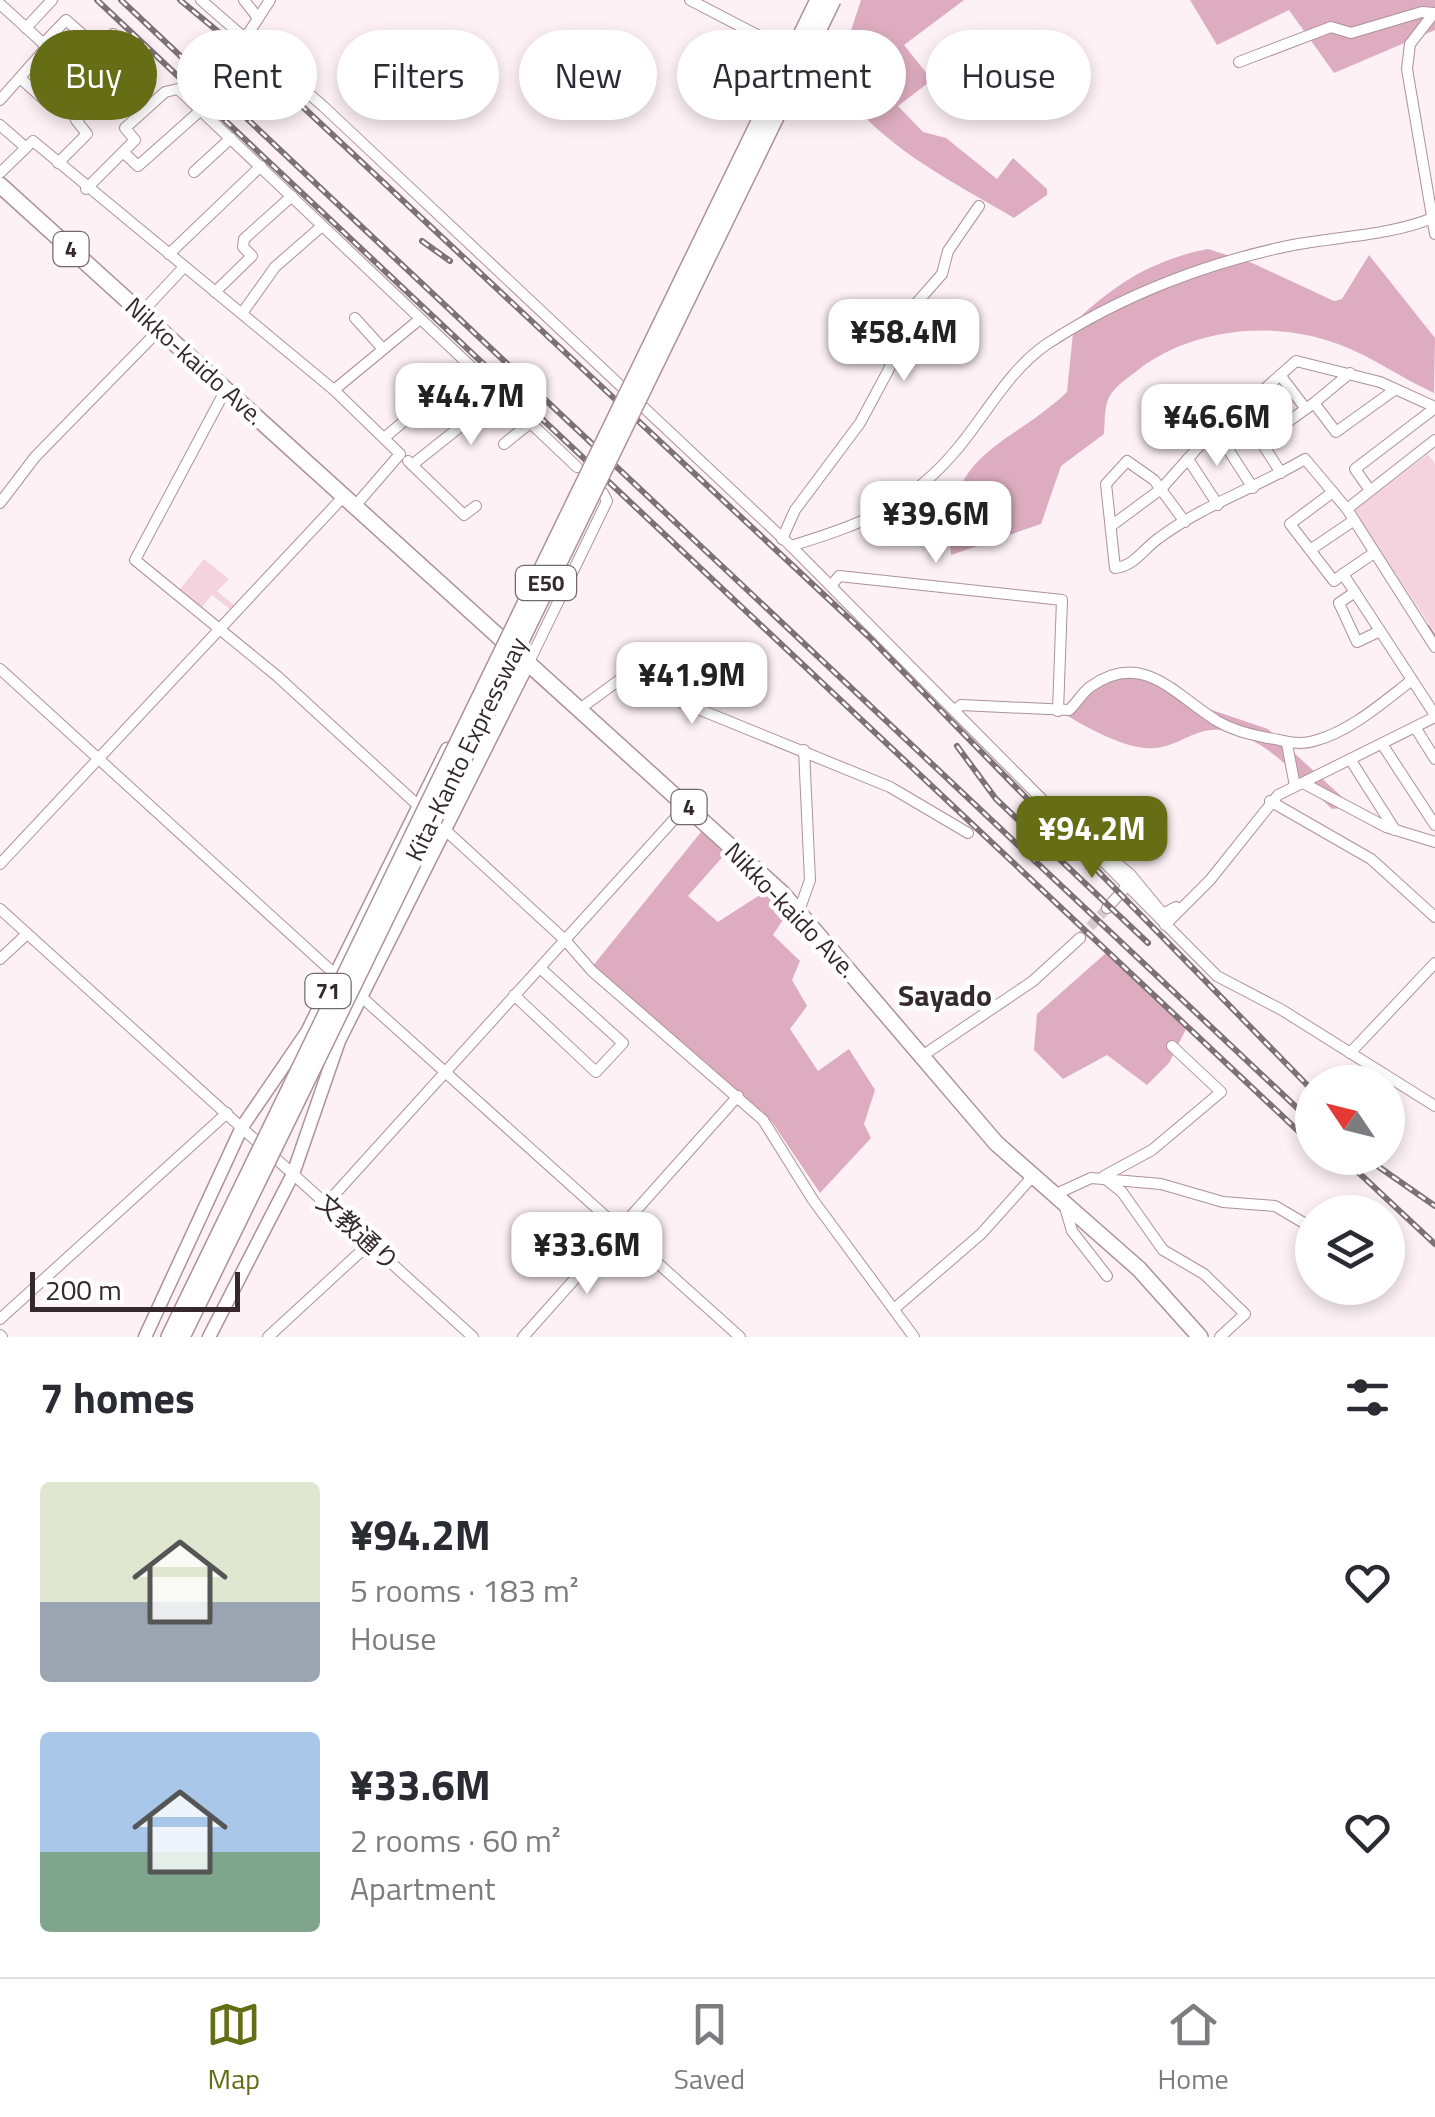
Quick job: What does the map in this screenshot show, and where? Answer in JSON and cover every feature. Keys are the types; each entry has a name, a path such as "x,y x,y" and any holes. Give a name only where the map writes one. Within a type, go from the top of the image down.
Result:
{"highway":[{"name":"Kita-Kanto Expressway","path":"182,1337 260,1164 818,0"},
{"name":"Kita-Kanto Expressway","path":"169,1337 260,1164 832,0"},
{"name":"Nikko-kaido Ave.","path":"0,185 581,708 799,912 980,1125 1139,1270 1200,1337"}],"main road":[{"name":"71","path":"145,1337 242,1127 308,1032 418,805 504,640"},
{"name":"71","path":"208,1337 293,1174 333,1056 360,996 529,662"}],"street":[{"path":"26,28 52,0"},
{"path":"200,0 237,30"},
{"path":"244,0 258,18"},
{"path":"250,30 270,0"},
{"path":"690,0 748,30"},
{"path":"798,30 810,0"},
{"path":"0,4 30,32"},
{"path":"1240,62 1331,27 1351,33 1422,12 1435,13"},
{"path":"1435,13 1410,44 1407,70 1435,234"},
{"path":"58,30 66,20 77,30"},
{"path":"0,100 30,65"},
{"path":"20,78 30,87"},
{"path":"86,189 135,140 125,128 172,87 177,91"},
{"path":"317,104 787,543 1228,986 1282,1010 1435,1106"},
{"path":"58,164 88,134 76,120"},
{"path":"123,152 138,166 190,120"},
{"path":"212,120 577,468"},
{"path":"622,390 756,120"},
{"path":"0,125 24,146"},
{"path":"194,172 232,138"},
{"path":"0,173 24,146 34,141 86,189 243,312 334,390 464,514 476,506"},
{"path":"169,254 261,166"},
{"path":"215,292 252,256 243,246 244,238 292,196"},
{"path":"787,543 795,510 860,423 889,369 906,315 942,274 948,252 979,206"},
{"path":"787,543 865,523 894,506 944,464 1030,358 1149,289 1260,253 1380,234 1433,218"},
{"path":"243,312 276,267 322,226"},
{"path":"142,312 184,267"},
{"path":"354,318 383,349"},
{"path":"334,390 420,319"},
{"path":"0,503 35,456 160,329"},
{"path":"1110,526 1161,489 1226,416 1242,410 1296,360 1380,382 1435,407"},
{"path":"384,438 470,366"},
{"path":"1261,441 1350,373"},
{"path":"1280,375 1336,432 1393,391"},
{"path":"226,389 135,560 220,629 565,940 592,971 738,1096 769,1127 814,1200 914,1337"},
{"path":"412,466 466,428 500,395"},
{"path":"1369,490 1356,468 1435,407"},
{"path":"1242,410 1281,473"},
{"path":"504,444 530,423"},
{"path":"1215,429 1252,488"},
{"path":"1347,509 1435,440"},
{"path":"0,864 220,629 400,454"},
{"path":"1184,522 1161,489 1126,461 1106,484 1115,568 1128,567 1157,538 1305,458 1347,509 1435,647"},
{"path":"1188,459 1218,505"},
{"path":"1333,492 1290,524 1334,580 1374,553"},
{"path":"529,662 606,501 602,493"},
{"path":"1310,550 1353,521"},
{"path":"1164,925 1219,867 1270,801 1435,716 1344,574"},
{"path":"831,586 839,576 1062,600 1058,711"},
{"path":"1355,592 1339,603 1357,642 1380,631"},
{"path":"0,668 336,976 740,1337"},
{"path":"954,710 960,705 1069,710 1082,694 1110,676 1139,671 1182,692 1219,722 1246,735 1286,744 1313,742 1352,724 1412,680"},
{"path":"581,708 622,678 890,787 968,833"},
{"path":"1414,727 1435,759"},
{"path":"1286,744 1299,784 1395,831 1435,842"},
{"path":"1382,744 1435,825"},
{"path":"799,912 810,880 804,750"},
{"path":"1350,760 1395,831"},
{"path":"1027,786 1130,874 1164,914 1170,914 1219,867"},
{"path":"1270,801 1371,859 1435,917"},
{"path":"326,1204 687,805"},
{"path":"1107,908 1126,887"},
{"name":"文教通り","path":"0,909 473,1337"},
{"path":"0,959 27,934"},
{"path":"922,1056 1033,981 1080,938"},
{"path":"1350,1053 1435,963"},
{"path":"514,996 596,1072 623,1043 540,968"},
{"path":"1101,1178 1152,1150 1221,1092 1172,1046"},
{"path":"523,1337 738,1096"},
{"path":"0,1319 227,1114"},
{"path":"894,1309 981,1234 1032,1176"},
{"path":"1101,1178 1122,1192 1163,1250 1204,1274 1245,1314 1220,1337"},
{"path":"1107,1276 1072,1232 1059,1199 1080,1180 1101,1178 1161,1184 1223,1202 1275,1206 1295,1218"},
{"path":"273,1335 370,1243"}],"shaded area":[{"path":"861,0 964,0 906,44 906,30 851,30"},
{"path":"1190,0 1435,0 1435,30 1334,73 1289,10 1217,45"},
{"path":"906,48 926,72 926,85 906,100"},
{"path":"906,114 923,132 946,138 997,179 1013,158 1047,189 1047,195 1014,218 940,175 867,120 906,120"},
{"path":"1208,249 1252,263 1334,301 1342,299 1369,255 1435,338 1434,393 1338,344 1287,332 1235,332 1183,345 1138,370 1112,393 1106,407 1104,434 1061,466 1041,524 951,555 951,520 957,494 969,472 1002,441 1067,392 1074,323 1135,276 1170,259"},
{"path":"1428,454 1435,464 1435,633 1354,511"},
{"path":"204,559 229,579 217,591 235,606 231,610 212,595 200,609 178,592"},
{"path":"1113,674 1154,675 1175,683 1206,708 1268,729 1353,807 1332,809 1271,752 1227,731 1207,730 1164,746 1143,748 1103,735 1055,708 1073,702"},
{"path":"701,832 726,853 688,896 718,922 769,889 788,912 773,935 800,961 792,980 807,1006 790,1029 818,1071 849,1049 875,1090 864,1124 871,1138 820,1193 772,1122 592,967"},
{"path":"1106,953 1186,1029 1169,1063 1147,1085 1107,1055 1063,1079 1034,1050 1037,1014"}],"waterway":[{"path":"1428,626 1435,637"}],"tunnel":[{"path":"1080,938 1107,908"}],"railway":[{"path":"97,0 1295,1128"},
{"path":"121,0 1295,1106"},
{"path":"180,0 257,64 869,637 1295,1073"},
{"path":"422,241 450,261"},
{"path":"957,746 996,799 1148,943"},
{"path":"1361,1175 1435,1244"},
{"path":"1390,1175 1435,1206"}],"district":[{"name":"Sayado","path":"945,995"}]}
